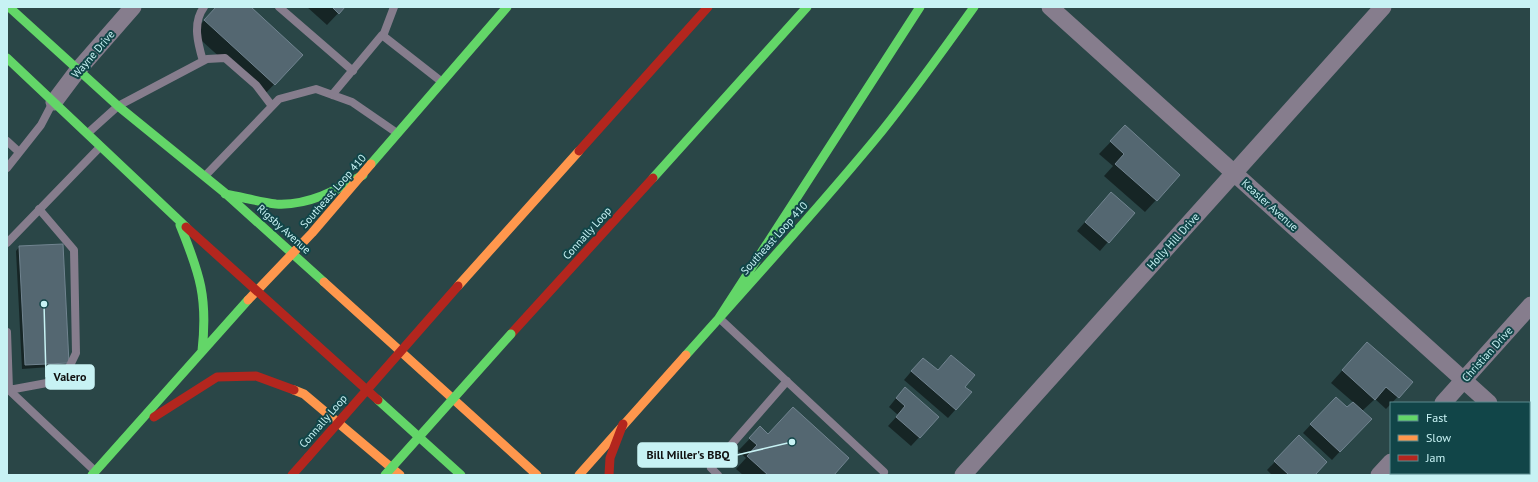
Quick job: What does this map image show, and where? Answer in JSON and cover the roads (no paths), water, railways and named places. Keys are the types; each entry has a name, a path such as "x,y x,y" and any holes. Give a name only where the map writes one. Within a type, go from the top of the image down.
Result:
{"main road":[{"name":"Rigsby Avenue","path":"9,7 118,106 205,177 293,254 537,475"},
{"name":"Southeast Loop 410","path":"93,473 134,430 257,290 293,254 507,7"},
{"name":"Connally Loop","path":"292,475 458,286 708,7"},
{"name":"Connally Loop","path":"385,475 808,7"},
{"path":"719,318 920,7"},
{"name":"Southeast Loop 410","path":"579,475 854,166 944,52 974,7"},
{"path":"7,58 178,220 461,475"},
{"path":"225,194 282,204 306,201 328,194 363,175"},
{"path":"178,220 194,260 202,288 205,320 202,351"},
{"path":"134,430 217,377 256,376 304,394 400,475"},
{"path":"609,475 610,458 623,424"}],"street":[{"name":"Wayne Drive","path":"54,102 78,70 133,7"},
{"name":"Keasler Avenue","path":"1050,7 1488,402"},
{"name":"Holly Hill Drive","path":"963,475 1383,7"},
{"name":"Christian Drive","path":"1444,402 1531,305"},
{"path":"1379,475 1390,463"}],"lane":[{"path":"203,61 196,35 201,11 204,7"},
{"path":"279,7 352,71"},
{"path":"332,94 383,36 394,7"},
{"path":"383,36 442,82"},
{"path":"87,134 118,106 207,59 225,58 256,85 272,106"},
{"path":"205,177 279,99 316,88 352,102 398,134"},
{"path":"7,168 41,125 54,102"},
{"path":"7,141 20,152"},
{"path":"7,243 100,146"},
{"path":"9,390 63,380 76,353 74,250 39,209"},
{"path":"719,318 884,474"},
{"path":"7,332 9,390 93,473"},
{"path":"718,475 711,468 787,381"}],"place":[{"name":"Valero","path":"44,304"},
{"name":"Bill Miller's BBQ","path":"792,442"}]}
